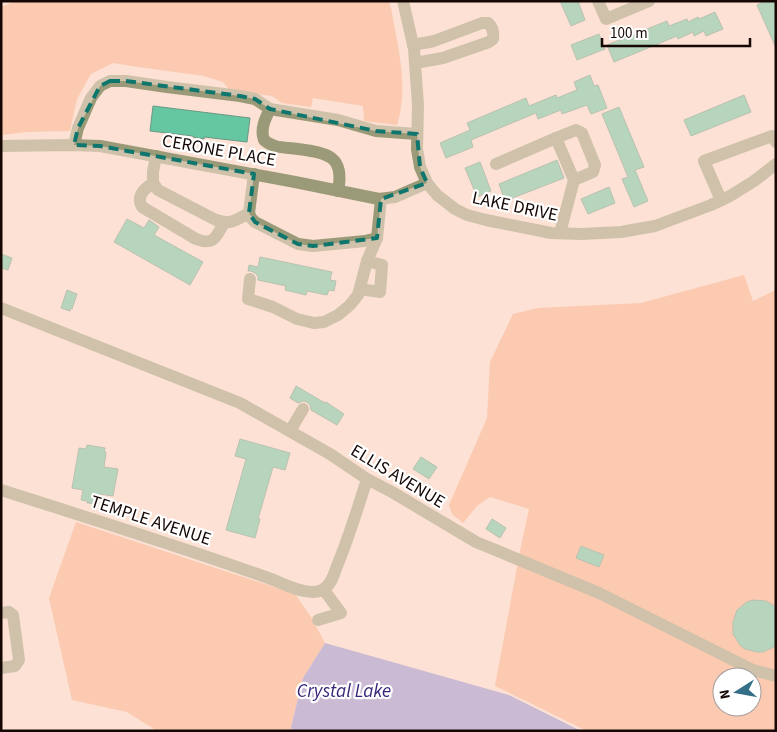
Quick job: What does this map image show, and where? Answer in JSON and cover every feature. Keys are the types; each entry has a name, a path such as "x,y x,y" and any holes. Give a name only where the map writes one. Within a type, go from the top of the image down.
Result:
{"street":[{"name":"LAKE DRIVE","path":"403,1 413,44 415,63 418,105 416,148 420,167 427,182 437,195 454,209 467,215 551,233 621,232 655,226 720,200 754,181 776,164"},
{"path":"598,1 606,19 649,1"},
{"path":"413,44 434,41 482,23 488,23 494,34 493,39 489,42 443,58 415,63"},
{"path":"74,145 78,128 91,98 100,86 110,80 126,80 255,99 270,109 338,120 376,131 417,134"},
{"path":"270,109 263,125 264,140 272,146 280,148 298,149 327,155 334,160 338,167 340,178 338,191"},
{"path":"496,164 576,130 582,133 595,166 592,172 574,180"},
{"path":"720,200 704,161 772,136 776,142"},
{"path":"556,138 574,180 560,233"},
{"name":"CERONE PLACE","path":"1,146 100,146 381,199 395,197 427,182"},
{"path":"156,156 152,183 158,190 224,223 249,213"},
{"path":"254,174 249,213 255,222 298,244 312,246 365,241 377,238"},
{"path":"152,183 142,190 140,199 142,207 196,239 204,242 212,240 224,223"},
{"path":"250,279 248,299 273,307 296,319 314,323 324,322 338,315 358,295 367,261 377,238 381,199"},
{"path":"360,289 380,292 382,265 367,261"},
{"name":"ELLIS AVENUE","path":"1,308 240,403 330,454 367,480 392,492 476,542 599,593 753,670 776,676"},
{"path":"290,431 303,408"},
{"path":"318,620 341,613 324,590 330,583 345,546 367,480"},
{"name":"TEMPLE AVENUE","path":"1,490 163,542 304,591 324,590"},
{"path":"1,613 9,612 13,615 19,660 15,666 1,668"}],"highlighted area":[{"path":"110,81 126,81 240,96 255,99 270,109 376,131 417,134 420,167 427,183 381,199 377,238 313,246 298,244 255,222 249,213 254,174 100,146 74,145 78,128 100,86"}],"shaded area":[{"path":"15,1 389,1 399,52 402,82 402,96 397,125 364,121 363,106 313,98 311,107 282,103 272,96 230,91 223,82 204,76 113,63 91,74 77,99 70,131 1,135 1,7"},
{"path":"744,275 753,301 776,290 776,731 587,731 495,686 529,509 490,497 477,506 463,523 452,514 449,505 487,418 490,362 513,314 538,308 641,303"},
{"path":"76,522 295,594 311,617 325,643 303,678 291,727 292,731 157,731 127,712 72,700 49,598"}],"water":[{"name":"Crystal Lake","path":"325,643 509,695 581,731 292,731 291,727 303,678"}],"building":[{"path":"560,1 578,1 585,20 571,26"},
{"path":"765,1 776,1 776,48 757,5"},
{"path":"715,12 723,29 706,36 704,31 694,36 693,32 678,39 677,36 614,62 607,45 667,21 669,26 687,19 688,22 698,17 699,19"},
{"path":"599,34 605,49 577,60 571,45"},
{"path":"590,75 594,86 598,85 607,108 591,114 587,105 562,114 561,110 538,119 536,113 471,140 473,147 446,158 440,143 470,130 467,123 526,98 529,106 556,95 557,98 577,90 574,82"},
{"path":"744,95 751,112 691,136 684,120"},
{"path":"153,106 250,118 247,142 204,137 204,139 150,131"},
{"path":"619,107 644,167 635,170 648,201 634,207 622,179 628,177 602,114"},
{"path":"557,160 564,178 505,201 499,184"},
{"path":"480,162 491,191 477,197 465,168"},
{"path":"609,187 615,203 588,214 581,199"},
{"path":"127,219 144,228 149,220 159,227 154,235 203,262 190,285 114,242"},
{"path":"1,254 12,258 8,270 1,268"},
{"path":"260,257 332,272 330,280 336,281 334,291 329,290 327,295 307,291 306,295 285,290 286,286 258,280 258,276 255,273 248,271 249,265 258,267"},
{"path":"67,290 77,294 70,311 61,308"},
{"path":"296,386 344,414 337,425 311,410 307,402 298,403 290,398"},
{"path":"240,439 290,453 285,470 273,467 258,519 260,519 255,538 226,530 246,459 235,456"},
{"path":"87,445 105,448 104,467 118,469 113,496 100,494 98,504 87,503 87,501 81,500 83,490 72,488 79,448 86,449"},
{"path":"421,457 437,467 429,479 413,469"},
{"path":"492,519 506,528 500,538 486,529"},
{"path":"581,546 604,555 599,567 576,558"},
{"path":"753,600 766,601 776,607 776,646 763,652 745,649 733,634 733,622 737,610"}]}
